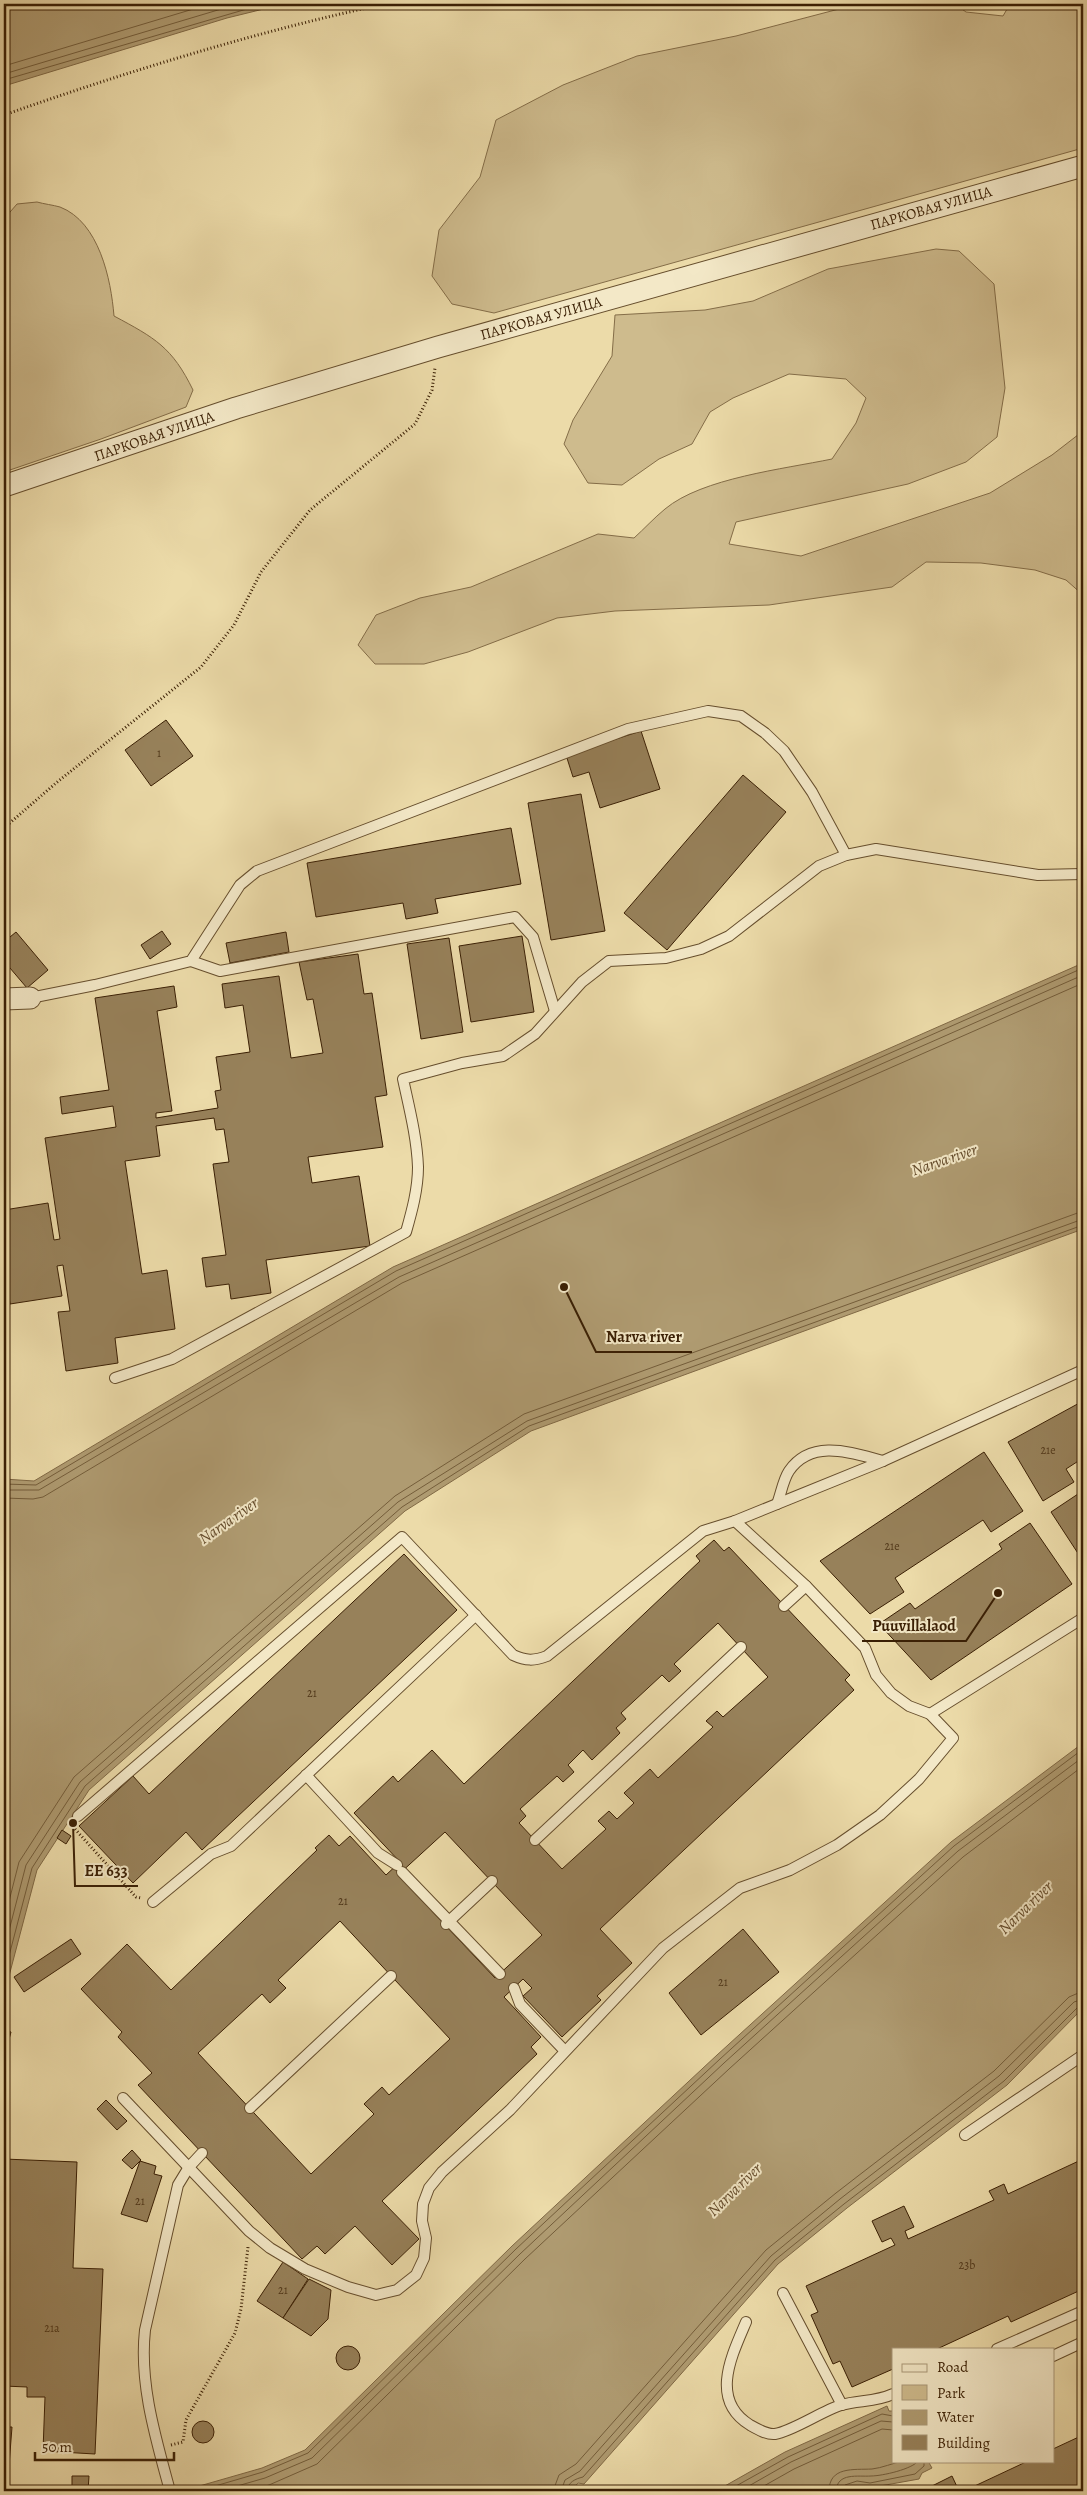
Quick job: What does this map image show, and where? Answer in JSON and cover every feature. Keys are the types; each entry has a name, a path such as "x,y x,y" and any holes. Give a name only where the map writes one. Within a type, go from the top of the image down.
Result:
{"street":[{"name":"ПАРКОВАЯ УЛИЦА","path":"4,486 236,408 438,347 1083,166"},
{"path":"4,999 30,998"}],"lane":[{"path":"191,961 240,885 257,871 628,729 708,710 741,716 765,733 784,750 812,792 846,855"},
{"path":"115,1378 172,1359 406,1232 414,1203 418,1168 412,1120 403,1079 462,1063 503,1056 535,1034 582,982 608,961 666,958 701,949 729,936 819,866 846,855 876,849 1038,875 1083,874"},
{"path":"30,998 95,985 191,961 220,971 515,917 533,937 554,1011"},
{"path":"78,1816 402,1537 513,1655 524,1660 536,1660 547,1656 704,1531 735,1521 883,1462 1083,1370"},
{"path":"777,1504 789,1472 802,1458 824,1450 843,1450 883,1462"},
{"path":"123,2098 249,2231 270,2248 305,2269 348,2287 376,2295 397,2290 416,2275 424,2258 426,2238 422,2221 423,2204 429,2188 442,2172 510,2110 564,2050 663,1948 740,1888 790,1870 837,1845 880,1815 919,1779 953,1738 930,1714 909,1706 891,1694 876,1675 865,1648 806,1586 735,1521"},
{"path":"784,1606 806,1586"},
{"path":"153,1902 211,1854 231,1846 476,1615"},
{"path":"930,1714 1083,1618"},
{"path":"535,1840 741,1647"},
{"path":"306,1775 378,1853 399,1869 447,1923 500,1974"},
{"path":"447,1923 492,1882"},
{"path":"250,2108 391,1976"},
{"path":"514,1988 520,2004 564,2050"},
{"path":"965,2135 1083,2055"},
{"path":"170,2491 158,2448 144,2371 144,2338 178,2185 189,2167 202,2153"},
{"path":"783,2293 842,2405"},
{"path":"999,2348 1083,2311"},
{"path":"746,2322 729,2362 726,2375 727,2388 732,2404 745,2422 760,2431 774,2434 842,2405 879,2400 892,2394"},
{"path":"1054,2356 1083,2342"}],"path":[{"path":"4,115 224,45 384,4"},
{"path":"4,828 56,783 201,667 234,625 261,572 310,510 415,424 432,390 438,347"},
{"path":"78,1816 75,1830 136,1897 153,1902"},
{"path":"183,2442 186,2420 235,2333 241,2309 249,2231"}],"green space":[{"path":"858,4 955,4 966,12 1003,16 1010,4 1083,4 1083,148 494,313 452,304 432,276 439,230 480,177 496,120 563,85 637,56 736,36"},
{"path":"37,202 60,207 73,214 84,225 93,238 106,269 114,316 141,331 170,353 178,363 193,390 186,407 101,439 4,472 4,219 17,204"},
{"path":"936,249 959,251 994,284 1005,388 997,437 966,462 908,484 736,522 729,544 801,556 990,493 1052,455 1083,431 1083,595 1066,580 1035,570 981,563 926,562 892,587 769,605 615,611 557,618 468,652 424,664 375,664 358,645 376,615 420,598 471,587 598,534 634,538 665,509 681,498 721,482 832,459 856,423 866,398 846,379 789,374 733,398 710,412 692,444 659,459 622,485 588,483 564,444 573,420 612,356 615,315 705,310 753,301 828,269"}],"water":[{"path":"4,4 284,4 227,18 4,86"},
{"path":"1083,963 1083,1229 531,1431 405,1511 89,1790 37,1870 4,1995 4,1479 34,1481 393,1267"},
{"path":"1083,1743 1083,2008 1007,2085 847,2208 778,2264 584,2484 578,2483 571,2491 182,2491 262,2468 305,2450 512,2246 717,2055 951,1842"},
{"path":"887,2406 889,2411 892,2411 892,2462 929,2462 932,2468 922,2473 919,2479 869,2488 858,2486 840,2491 716,2491 785,2452"}],"building":[{"path":"166,720 193,756 151,786 125,750"},
{"path":"641,731 660,789 600,808 589,772 573,777 566,755"},
{"path":"743,775 786,812 667,950 624,913"},
{"path":"581,794 605,931 551,940 528,803"},
{"path":"511,828 521,884 435,899 438,913 406,919 403,903 316,917 307,863"},
{"path":"162,931 171,944 150,959 141,945"},
{"path":"16,932 48,970 27,988 4,961 4,942"},
{"path":"286,932 289,952 230,963 226,943"},
{"path":"522,936 534,1012 471,1022 459,946"},
{"path":"449,938 463,1032 421,1039 407,944"},
{"path":"358,954 364,994 372,993 387,1095 375,1097 383,1147 308,1157 312,1183 359,1176 370,1246 266,1260 271,1293 231,1299 229,1284 206,1287 202,1258 226,1255 213,1164 229,1162 224,1129 216,1130 214,1118 156,1126 160,1156 125,1161 142,1274 167,1270 175,1329 115,1338 118,1363 66,1371 58,1312 70,1311 63,1265 57,1266 62,1296 10,1304 4,1261 4,1210 48,1203 54,1240 60,1239 45,1138 116,1127 113,1106 62,1114 60,1097 109,1090 95,998 174,986 177,1007 157,1011 172,1111 156,1113 156,1118 218,1108 215,1091 221,1090 216,1057 250,1052 243,1005 225,1008 222,984 279,976 291,1058 323,1053 313,999 307,1000 299,962"},
{"path":"1083,1401 1083,1458 1066,1469 1074,1482 1043,1501 1008,1442"},
{"path":"984,1452 1023,1511 991,1532 983,1520 895,1578 904,1592 870,1614 820,1561"},
{"path":"1081,1492 1083,1495 1083,1561 1051,1512"},
{"path":"1030,1523 1072,1584 931,1680 879,1624 910,1603 915,1609 1002,1549 999,1544"},
{"path":"714,1540 724,1551 729,1547 850,1675 845,1680 854,1690 600,1929 632,1963 597,1996 601,2000 562,2037 523,1996 532,1988 523,1979 504,1997 541,2037 531,2047 537,2054 382,2201 419,2239 392,2265 355,2226 325,2254 317,2246 302,2259 138,2085 152,2073 118,2037 122,2032 81,1989 127,1944 171,1990 317,1850 315,1848 329,1835 339,1846 350,1836 386,1875 400,1862 354,1813 393,1776 398,1782 432,1750 464,1784 700,1561 696,1556","holes":["718,1623 768,1677 723,1717 717,1711 706,1721 713,1727 658,1778 650,1769 624,1793 634,1803 617,1819 609,1811 598,1821 606,1829 562,1869 519,1823 526,1816 520,1809 557,1776 563,1782 574,1772 568,1765 583,1750 592,1760 620,1733 616,1728 626,1719 621,1713 662,1675 669,1682 681,1671 674,1664","445,1832 542,1935 495,1978 398,1875","340,1921 450,2039 389,2095 382,2087 364,2104 374,2114 311,2174 198,2053 262,1994 270,2003 286,1988 278,1980"]},
{"path":"404,1554 457,1610 202,1850 186,1832 133,1883 79,1826 133,1776 149,1794"},
{"path":"62,1830 71,1836 66,1844 57,1838"},
{"path":"743,1929 779,1972 701,2035 669,1993"},
{"path":"71,1939 81,1954 24,1992 14,1977"},
{"path":"4,2030 11,2032 4,2058"},
{"path":"106,2100 127,2121 117,2130 97,2109"},
{"path":"132,2150 141,2160 132,2169 122,2160"},
{"path":"4,2159 77,2162 73,2268 103,2269 95,2454 43,2451 45,2397 27,2397 27,2387 4,2386"},
{"path":"1083,2159 1083,2289 1011,2322 1008,2316 939,2348 892,2348 892,2369 852,2387 840,2361 833,2364 811,2315 818,2312 806,2286 895,2245 891,2238 882,2242 872,2221 904,2206 914,2227 905,2231 908,2239 994,2200 989,2191 1004,2184 1008,2194"},
{"path":"140,2161 156,2166 154,2174 162,2176 147,2222 121,2214"},
{"path":"283,2262 308,2279 283,2318 257,2301"},
{"path":"309,2279 331,2290 328,2319 311,2336 283,2318"},
{"path":"348,2346 357,2349 360,2358 357,2367 348,2370 339,2367 336,2358 339,2349"},
{"path":"203,2421 211,2424 214,2432 211,2440 203,2443 195,2440 192,2432 195,2424"},
{"path":"4,2427 12,2427 7,2491 4,2491"},
{"path":"1083,2435 1083,2491 964,2491 1026,2462 1054,2462 1054,2449"},
{"path":"72,2476 89,2476 88,2491 72,2491"},
{"path":"952,2476 959,2491 933,2491 930,2487"}],"place":[{"name":"Narva river","path":"564,1287"},
{"name":"Puuvillalaod","path":"998,1593"},
{"name":"EE 633","path":"73,1823"}]}
